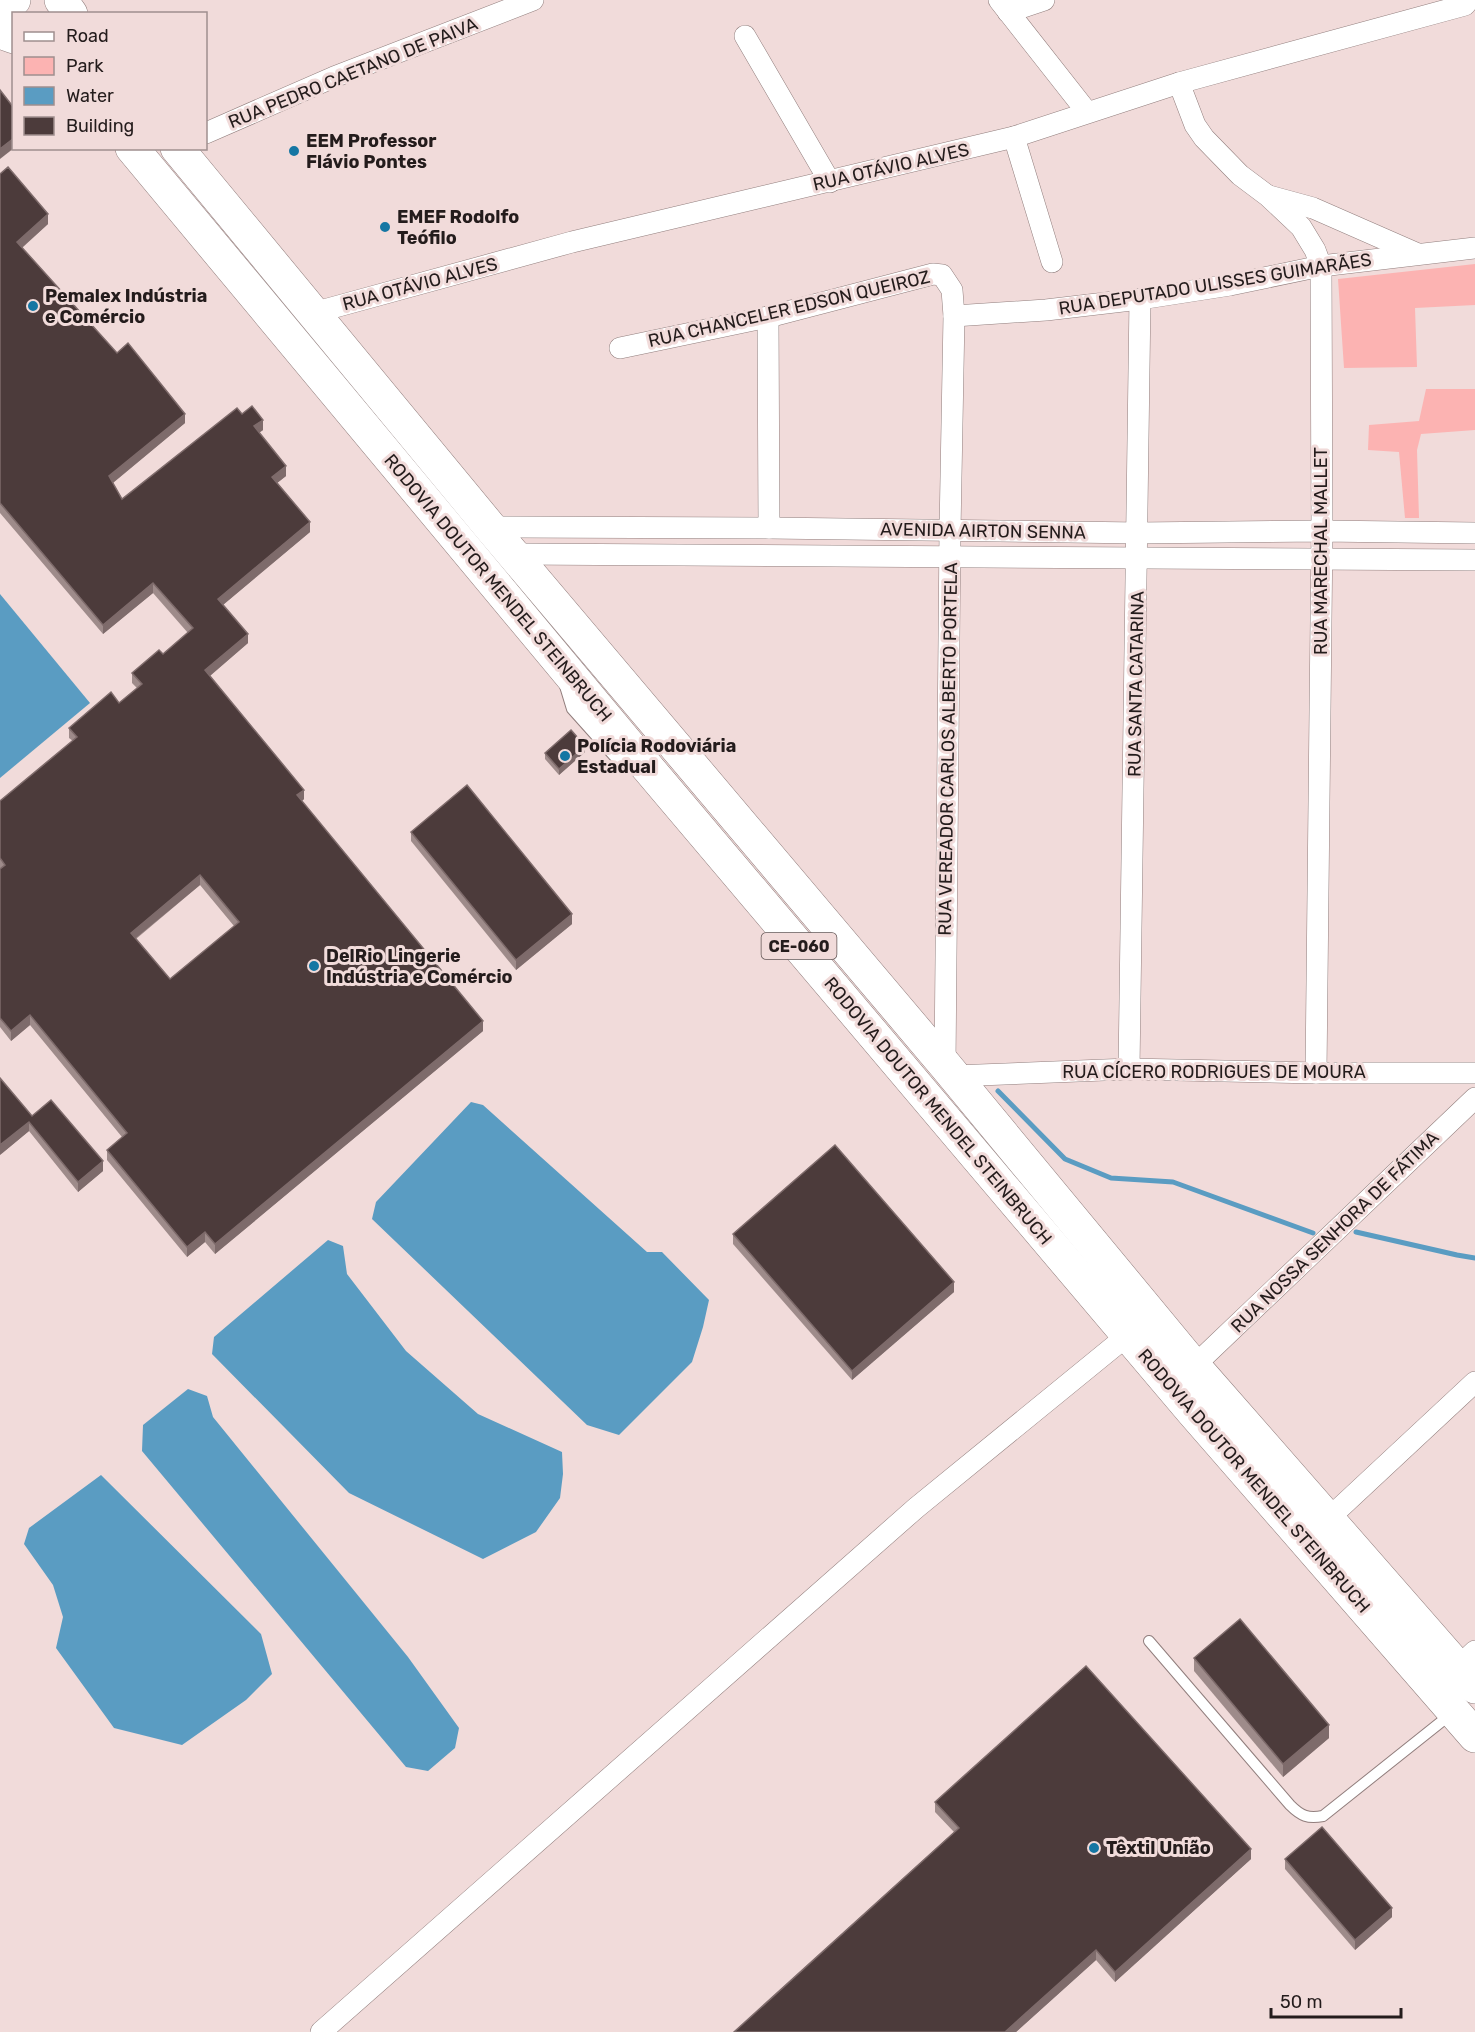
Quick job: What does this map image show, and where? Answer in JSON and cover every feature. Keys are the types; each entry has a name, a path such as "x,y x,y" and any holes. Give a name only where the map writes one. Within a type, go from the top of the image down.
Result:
{"main road":[{"path":"0,6 14,0"},
{"name":"RODOVIA DOUTOR MENDEL STEINBRUCH","path":"134,150 556,657 600,673"},
{"name":"RODOVIA DOUTOR MENDEL STEINBRUCH","path":"179,150 490,527 515,554 600,673 658,743 949,1071 1194,1366 1328,1519 1469,1668"},
{"name":"RODOVIA DOUTOR MENDEL STEINBRUCH","path":"658,743 665,787 1128,1335 1475,1736"}],"street":[{"name":"RUA PEDRO CAETANO DE PAIVA","path":"207,133 334,77 533,0"},
{"path":"1044,0 1004,6 1087,112"},
{"name":"RUA OTÁVIO ALVES","path":"313,313 572,242 1014,137 1179,83 1467,2"},
{"path":"745,36 830,182"},
{"name":"RUA MARECHAL MALLET","path":"1179,83 1195,125 1204,138 1240,175 1268,195 1301,227 1312,244 1321,266 1322,531 1316,1073"},
{"path":"1014,137 1052,262"},
{"path":"1268,195 1313,208 1419,255"},
{"name":"RUA DEPUTADO ULISSES GUIMARÃES","path":"954,316 1046,310 1140,299 1230,285 1321,266 1475,248"},
{"name":"RUA CHANCELER EDSON QUEIROZ","path":"620,348 768,317 933,274 942,275 952,290"},
{"name":"RUA VEREADOR CARLOS ALBERTO PORTELA","path":"949,1071 950,531 954,316 952,290"},
{"name":"RUA SANTA CATARINA","path":"1129,1069 1140,299"},
{"path":"768,317 769,528"},
{"name":"AVENIDA AIRTON SENNA","path":"490,527 804,528 1138,533 1322,531 1475,533"},
{"path":"804,528 805,555"},
{"name":"AVENIDA AIRTON SENNA","path":"515,554 1475,560"},
{"name":"RUA CÍCERO RODRIGUES DE MOURA","path":"949,1071 1129,1069 1316,1073 1475,1073"},
{"name":"RUA NOSSA SENHORA DE FÁTIMA","path":"1194,1366 1475,1098"},
{"path":"321,2032 916,1508 1128,1335"},
{"path":"1328,1519 1475,1382"}],"lane":[{"path":"556,657 572,709 614,756 665,787"},
{"path":"1149,1641 1290,1805 1300,1814 1310,1818 1323,1816 1454,1712"}],"green space":[{"path":"1475,264 1475,305 1415,308 1417,367 1344,368 1338,279"},
{"path":"1426,389 1475,389 1475,430 1421,434 1417,450 1419,518 1405,518 1399,452 1368,450 1369,425 1419,421"}],"water":[{"path":"0,594 90,703 0,778"},
{"path":"471,1102 483,1105 647,1252 662,1252 709,1300 692,1362 619,1435 587,1425 372,1219 376,1202"},
{"path":"328,1240 343,1246 347,1274 406,1351 478,1414 562,1452 563,1474 560,1498 536,1532 483,1559 349,1493 212,1354 214,1337"},
{"path":"188,1389 207,1396 213,1417 408,1657 459,1728 455,1748 428,1771 406,1767 142,1451 143,1425"},
{"path":"101,1475 261,1634 272,1674 246,1700 182,1745 114,1728 56,1648 63,1617 53,1585 24,1544 29,1528"}],"building":[{"path":"0,90 12,105 12,140 0,149"},
{"path":"8,167 48,214 17,242 117,353 128,343 185,414 109,476 122,499 237,408 242,414 252,406 263,420 254,426 286,466 272,477 310,522 218,599 248,634 205,670 304,790 297,795 483,1021 215,1244 205,1232 187,1247 107,1150 127,1133 30,1015 11,1031 0,1018 0,869 5,865 0,858 0,801 77,737 69,728 111,692 119,703 142,684 132,673 159,650 163,654 193,628 153,583 103,625 0,503 0,174","holes":["200,875 239,922 170,979 131,933"]},
{"name":"Polícia Rodoviária Estadual","path":"571,730 585,746 559,769 545,753"},
{"name":"DelRio Lingerie Indústria e Comércio","path":"467,785 572,914 516,960 411,832"},
{"path":"0,1078 32,1116 51,1100 103,1161 78,1182 29,1122 0,1145"},
{"path":"835,1145 954,1282 852,1371 733,1234"},
{"path":"1240,1619 1329,1725 1283,1764 1194,1658"},
{"name":"Têxtil União","path":"1086,1666 1251,1849 1115,1972 1096,1950 1005,2032 734,2032 959,1828 935,1802"},
{"path":"1322,1827 1392,1908 1355,1940 1285,1859"}],"waterway":[{"path":"998,1091 1065,1159 1111,1178 1173,1182 1313,1233"},
{"path":"1356,1232 1475,1258"}],"place":[{"name":"EEM Professor Flávio Pontes","path":"294,151"},
{"name":"EMEF Rodolfo Teófilo","path":"385,227"},
{"name":"Pemalex Indústria e Comércio","path":"33,306"},
{"name":"Polícia Rodoviária Estadual","path":"565,756"},
{"name":"DelRio Lingerie Indústria e Comércio","path":"314,966"},
{"name":"Têxtil União","path":"1094,1848"}]}
